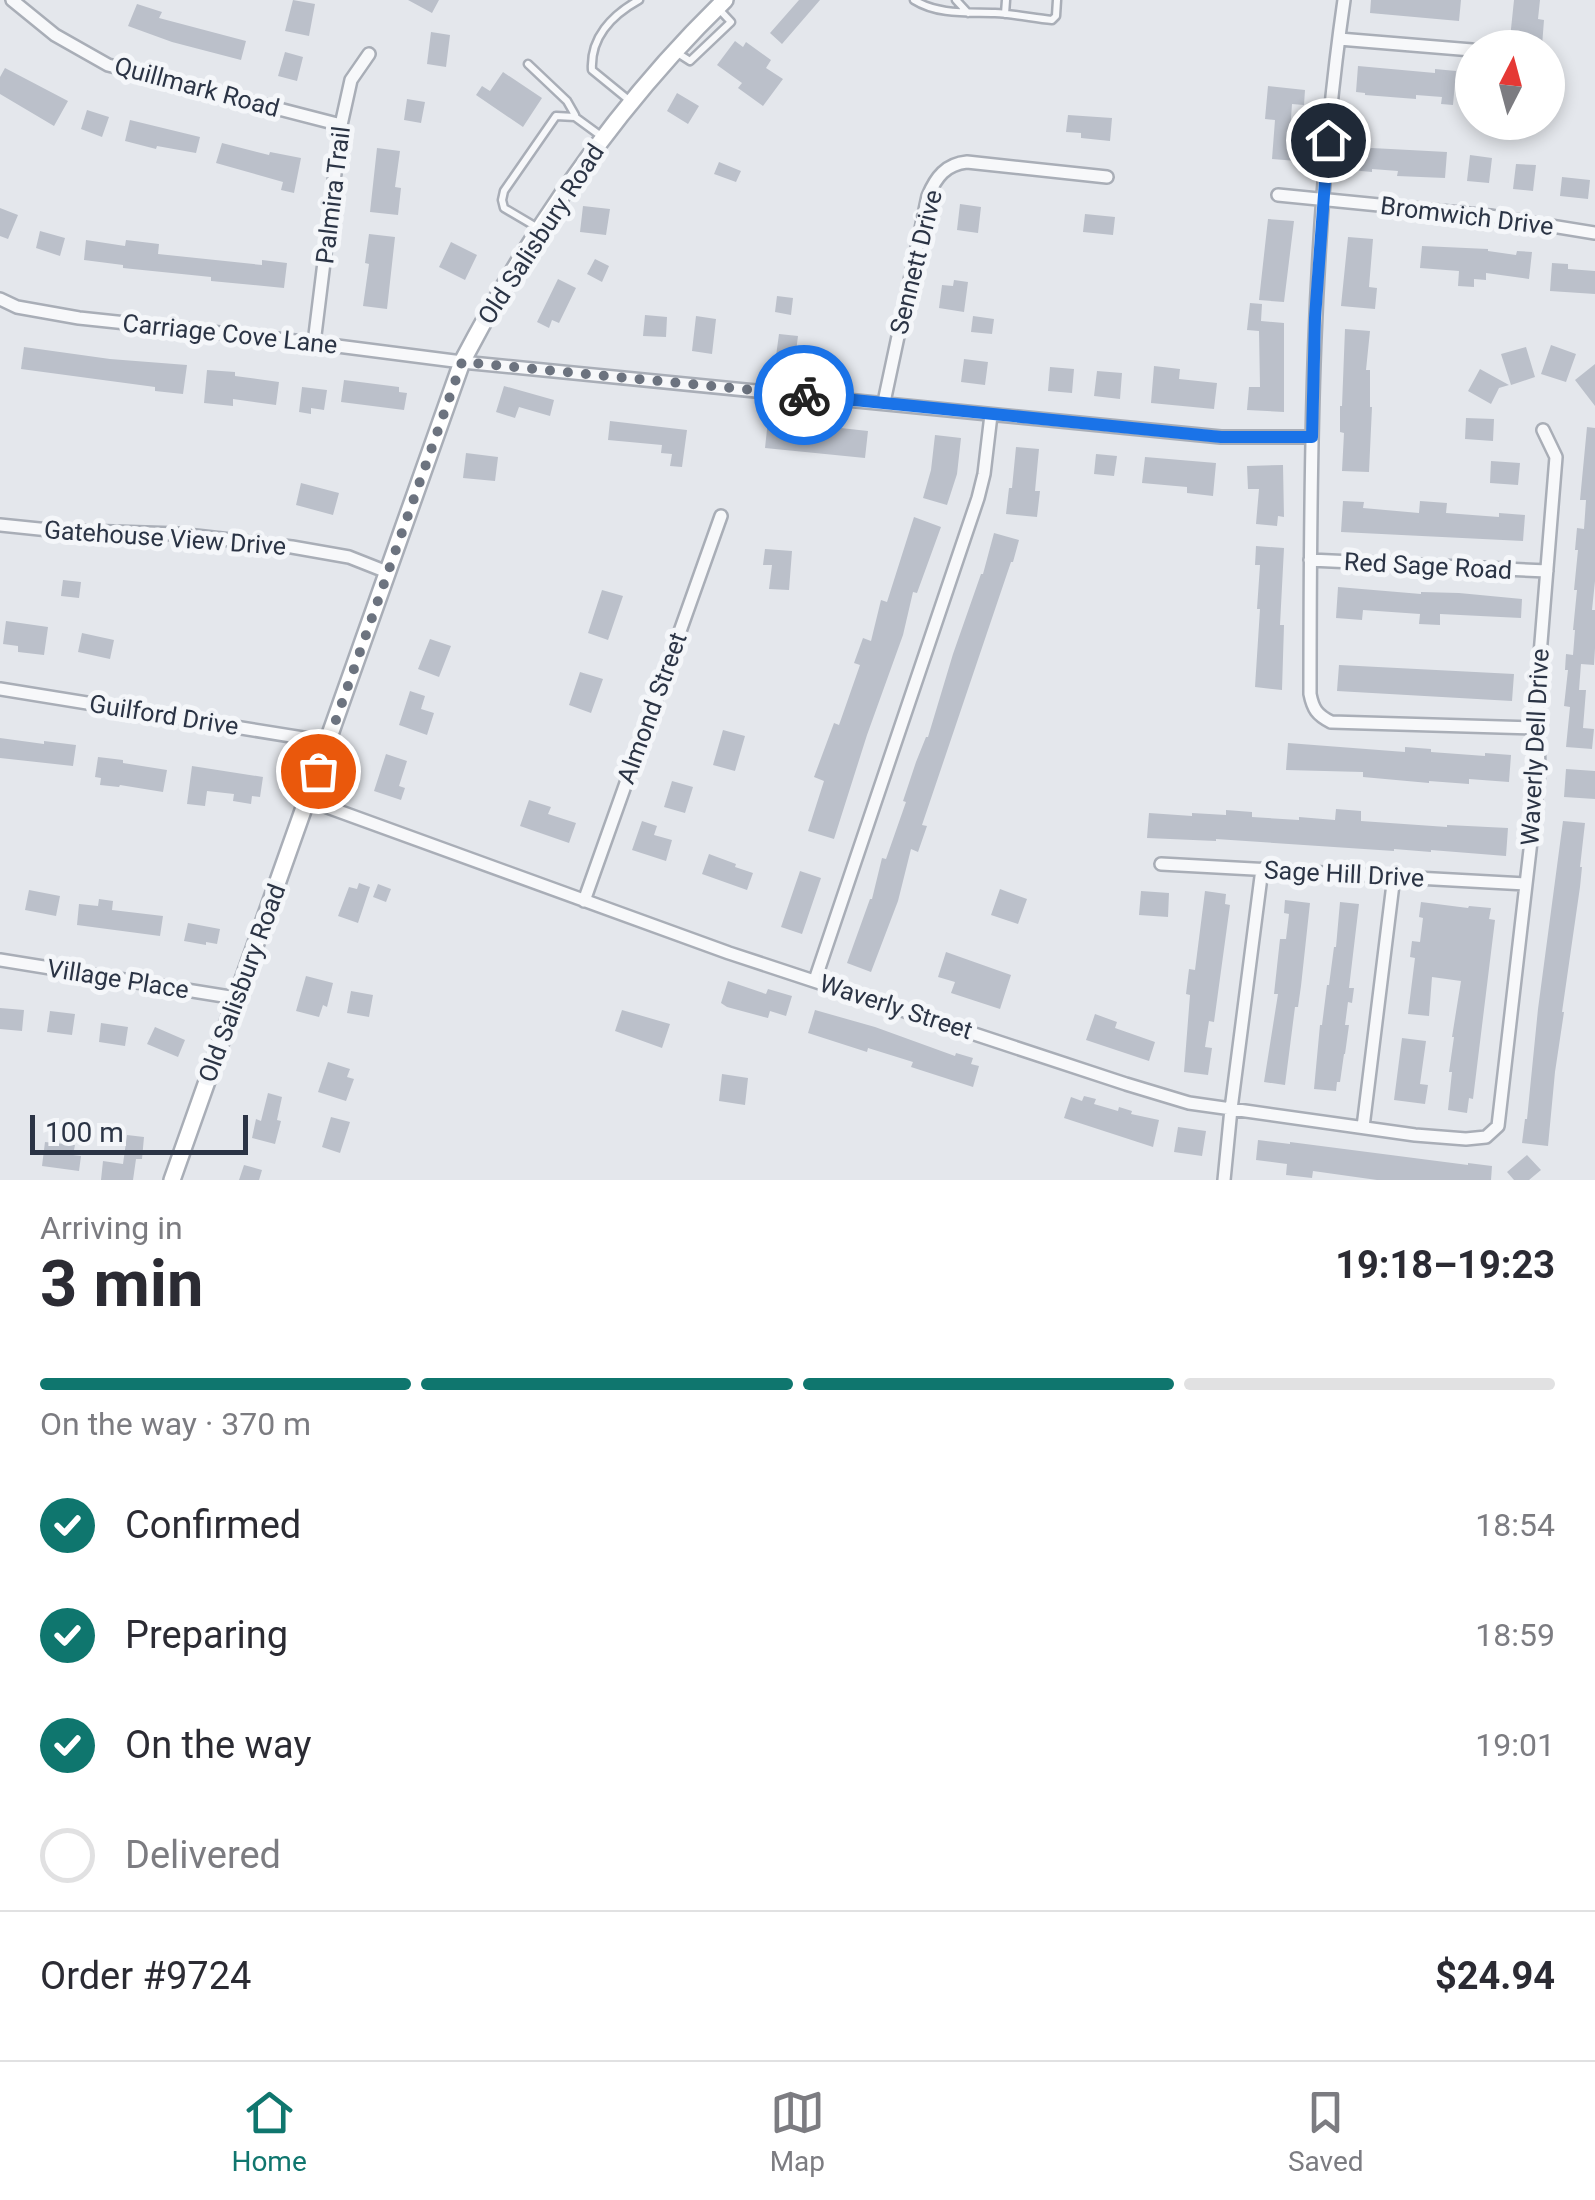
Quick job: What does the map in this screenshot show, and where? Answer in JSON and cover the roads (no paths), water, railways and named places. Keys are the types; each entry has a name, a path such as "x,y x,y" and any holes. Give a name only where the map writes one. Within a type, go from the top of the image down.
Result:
{"main road":[{"name":"Old Salisbury Road","path":"172,1180 462,362 538,228 602,137 722,2"}],"street":[{"name":"Quillmark Road","path":"12,0 56,34 108,65 340,125"},
{"path":"1344,0 1333,78 1315,318 1310,560 1312,706 1318,715 1331,722 1538,728"},
{"path":"1338,39 1455,49"},
{"name":"Palmira Trail","path":"314,342 340,125 351,80 369,54"},
{"name":"Sennett Drive","path":"884,402 928,196 943,171 956,163 968,162 1108,177"},
{"name":"Bromwich Drive","path":"1278,196 1490,216 1595,232"},
{"name":"Carriage Cove Lane","path":"0,299 18,307 79,318 462,362 1221,437 1312,437"},
{"path":"815,980 978,498 991,415"},
{"name":"Waverly Dell Drive","path":"1498,1126 1539,772 1537,692 1556,457 1542,430"},
{"name":"Almond Street","path":"584,901 721,516"},
{"name":"Gatehouse View Drive","path":"0,525 178,534 292,547 349,557 387,572"},
{"name":"Red Sage Road","path":"1310,560 1546,571"},
{"name":"Guilford Drive","path":"0,689 328,742"},
{"name":"Waverly Street","path":"308,800 729,953 1190,1102 1415,1135 1486,1137 1498,1126"},
{"name":"Sage Hill Drive","path":"1161,864 1526,884"},
{"path":"1224,1180 1262,870"},
{"path":"1364,1127 1394,876"},
{"name":"Village Place","path":"0,960 236,998"}],"lane":[{"path":"631,102 592,70 592,60 596,42 612,18 638,0"},
{"path":"914,0 955,13 1052,20 1057,0"},
{"path":"956,0 968,12"},
{"path":"1005,14 1006,0"},
{"path":"528,64 567,101 575,116 602,137"},
{"path":"538,228 504,208 504,191 556,116 575,116"}]}
